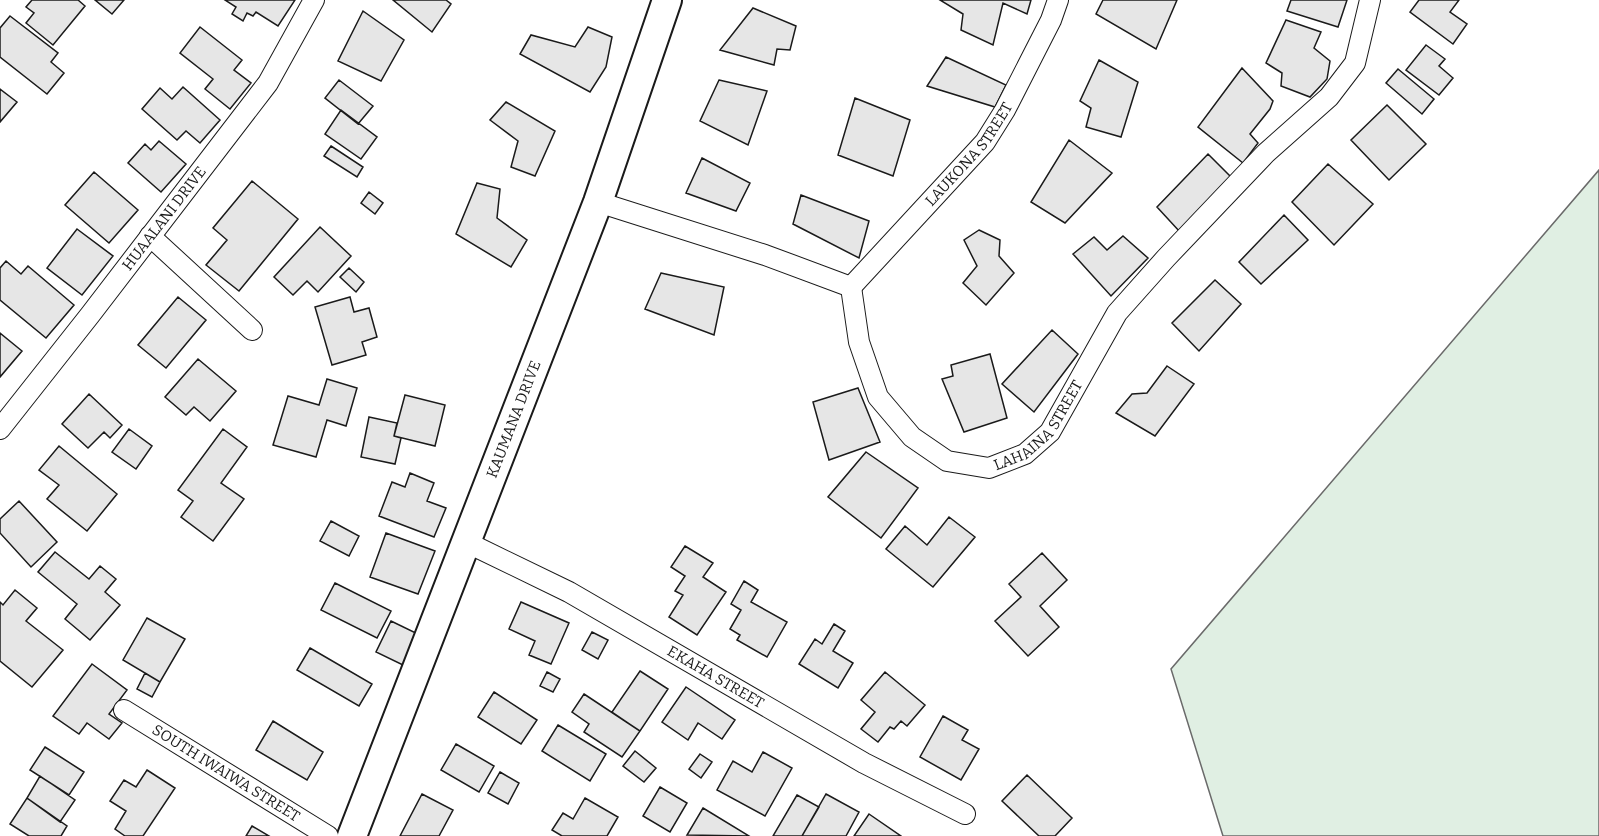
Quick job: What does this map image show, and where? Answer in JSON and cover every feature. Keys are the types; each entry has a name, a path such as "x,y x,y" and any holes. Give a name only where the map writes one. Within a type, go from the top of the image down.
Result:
{"street":[{"name":"HUAALANI DRIVE","path":"0,429 268,83 314,0"},
{"name":"KAUMANA DRIVE","path":"352,836 598,202 667,0"},
{"name":"LAUKONA STREET","path":"850,287 986,142 1052,20 1058,0"},
{"name":"LAHAINA STREET","path":"850,287 859,342 878,397 912,437 947,461 989,468 1024,454 1050,432 1118,313 1166,258 1266,153 1329,97 1355,63 1370,0"},
{"path":"598,202 765,255 850,287"},
{"path":"150,237 252,330"},
{"name":"EKAHA STREET","path":"466,542 570,591 864,763 965,814"},
{"name":"SOUTH IWAIWA STREET","path":"124,710 328,836"}],"green space":[{"path":"1599,170 1599,836 1223,836 1171,669"}],"building":[{"path":"32,0 78,0 85,6 53,45 26,23 34,13 26,7"},
{"path":"95,0 124,0 112,14"},
{"path":"225,0 295,0 278,26 256,12 253,16 247,13 243,21 232,14 236,7"},
{"path":"393,0 446,0 451,4 432,32"},
{"path":"940,0 1031,0 1027,14 1003,3 993,45 961,30 963,14"},
{"path":"1103,0 1177,0 1156,49 1096,14"},
{"path":"1291,0 1347,0 1338,27 1287,11"},
{"path":"1419,0 1459,0 1450,12 1467,24 1453,44 1410,12"},
{"path":"753,8 796,26 790,50 777,49 774,65 720,50"},
{"path":"363,11 404,40 381,81 338,61"},
{"path":"10,16 58,53 51,62 64,73 47,94 0,57 0,28"},
{"path":"1286,20 1321,32 1314,48 1330,61 1327,79 1310,97 1281,86 1282,73 1266,63"},
{"path":"200,27 242,60 234,70 251,83 230,109 205,89 213,79 180,53"},
{"path":"588,27 612,37 606,67 590,92 520,54 531,35 575,47"},
{"path":"1426,45 1445,59 1439,66 1453,78 1439,95 1406,70"},
{"path":"946,57 1006,85 995,107 927,86"},
{"path":"1099,60 1138,82 1121,137 1086,127 1091,108 1080,101"},
{"path":"1242,68 1273,101 1270,109 1250,134 1258,143 1243,163 1198,127"},
{"path":"1398,69 1434,99 1422,114 1386,83"},
{"path":"339,80 373,106 358,124 325,98"},
{"path":"719,80 767,91 748,145 700,121"},
{"path":"183,87 220,120 200,143 186,131 177,140 142,109 160,88 172,99"},
{"path":"0,89 17,102 0,122"},
{"path":"855,98 910,120 893,176 838,155"},
{"path":"506,102 555,131 535,176 511,167 518,141 490,120"},
{"path":"1387,105 1426,144 1389,180 1351,140"},
{"path":"341,110 377,137 361,159 325,134"},
{"path":"1069,140 1112,173 1065,223 1031,202"},
{"path":"159,141 186,164 161,192 128,163 145,144 151,150"},
{"path":"331,146 363,167 357,177 324,156"},
{"path":"1208,154 1234,180 1180,232 1157,207"},
{"path":"702,158 750,183 736,211 686,193"},
{"path":"1328,164 1373,204 1334,245 1292,202"},
{"path":"94,172 138,210 109,243 65,205"},
{"path":"252,181 298,219 239,291 206,265 227,240 213,228"},
{"path":"477,183 500,189 497,218 527,240 511,267 456,234"},
{"path":"369,192 383,203 375,214 361,203"},
{"path":"801,195 869,221 859,258 793,224"},
{"path":"1284,215 1308,240 1261,284 1239,262"},
{"path":"320,227 351,256 318,292 307,281 293,295 274,277"},
{"path":"77,229 113,256 82,295 47,268"},
{"path":"979,230 1000,240 999,256 1014,273 986,305 963,283 977,266 964,240"},
{"path":"1123,236 1148,258 1111,296 1073,254 1094,237 1107,250"},
{"path":"6,261 21,274 28,266 74,305 46,338 0,300 0,268"},
{"path":"349,268 364,282 356,292 340,277"},
{"path":"661,273 724,287 714,335 645,309"},
{"path":"1215,280 1241,304 1199,351 1172,323"},
{"path":"178,297 206,320 166,368 138,345"},
{"path":"350,297 354,312 369,308 377,337 362,342 366,355 332,365 315,307"},
{"path":"1052,330 1078,354 1034,412 1002,384"},
{"path":"0,333 22,351 0,377"},
{"path":"990,354 1007,418 964,432 942,379 953,376 951,365"},
{"path":"198,359 236,391 210,421 194,407 186,415 165,397"},
{"path":"1167,366 1194,384 1155,436 1116,413 1132,394 1147,393"},
{"path":"327,379 357,388 346,426 327,420 316,457 273,445 288,396 319,405"},
{"path":"858,388 880,442 829,460 813,402"},
{"path":"89,394 122,425 110,438 104,432 88,448 62,424"},
{"path":"405,395 445,405 435,446 394,436"},
{"path":"369,417 397,423 394,436 401,438 395,464 361,457"},
{"path":"129,429 152,446 136,469 112,452"},
{"path":"223,429 247,447 221,483 244,499 213,541 181,517 193,501 178,490"},
{"path":"59,446 117,494 87,531 47,499 59,485 39,470"},
{"path":"866,452 918,488 881,538 828,497"},
{"path":"410,473 434,483 427,501 446,508 434,537 379,516 392,482 405,487"},
{"path":"19,501 57,542 31,567 0,533 0,519"},
{"path":"949,517 975,537 933,587 886,549 905,526 927,545"},
{"path":"331,521 359,536 349,556 320,541"},
{"path":"386,533 435,551 418,594 370,577"},
{"path":"685,546 713,563 703,577 726,592 697,635 669,617 683,595 675,591 685,576 671,567"},
{"path":"55,552 89,579 100,566 116,579 105,592 120,605 90,640 65,619 77,604 38,572"},
{"path":"1042,553 1067,580 1040,606 1059,627 1028,656 995,621 1021,597 1009,584"},
{"path":"744,581 758,590 751,602 787,622 767,657 737,640 740,635 730,629 741,610 731,604"},
{"path":"335,583 391,611 377,638 321,610"},
{"path":"15,590 37,608 26,621 63,650 32,687 0,661 0,602 3,605"},
{"path":"521,602 569,623 551,664 529,655 535,641 509,629"},
{"path":"147,618 185,639 160,682 123,660"},
{"path":"391,621 420,635 405,666 376,652"},
{"path":"834,624 845,631 833,651 853,663 838,688 799,664 815,639 822,644"},
{"path":"592,632 608,640 598,659 582,650"},
{"path":"310,648 372,684 359,706 297,670"},
{"path":"92,664 127,690 109,714 122,723 109,739 87,723 79,734 53,716"},
{"path":"640,671 668,689 640,731 612,712"},
{"path":"547,672 560,679 553,692 540,686"},
{"path":"885,672 925,705 907,726 901,721 894,729 890,727 878,742 861,729 875,712 861,700"},
{"path":"145,673 160,682 152,697 137,689"},
{"path":"686,687 735,720 722,739 698,723 688,740 662,722"},
{"path":"494,692 537,720 521,744 478,717"},
{"path":"584,694 640,731 622,757 584,732 589,724 572,712"},
{"path":"943,716 968,730 962,740 979,749 961,780 920,757"},
{"path":"273,721 323,752 307,780 256,750"},
{"path":"558,725 606,754 590,781 542,751"},
{"path":"456,744 494,766 479,792 441,770"},
{"path":"45,747 84,772 69,795 30,770"},
{"path":"635,751 656,768 644,782 623,766"},
{"path":"763,752 792,768 765,816 717,790 733,761 752,772"},
{"path":"700,754 712,762 701,778 689,769"},
{"path":"147,770 175,788 143,836 125,836 115,829 126,811 110,801 124,780 136,787"},
{"path":"500,772 519,783 508,804 488,793"},
{"path":"1027,775 1072,818 1055,836 1039,836 1002,801"},
{"path":"40,776 75,800 60,822 27,798"},
{"path":"660,787 687,803 670,832 643,816"},
{"path":"422,794 453,810 439,836 400,836"},
{"path":"826,794 859,812 846,836 802,836"},
{"path":"797,795 819,807 802,836 773,836"},
{"path":"27,798 67,826 61,836 29,836 10,824"},
{"path":"585,798 618,817 607,836 562,836 552,830 563,813 573,819"},
{"path":"703,808 749,836 687,835"},
{"path":"869,814 901,836 854,836"},
{"path":"252,826 269,836 246,836"}]}
